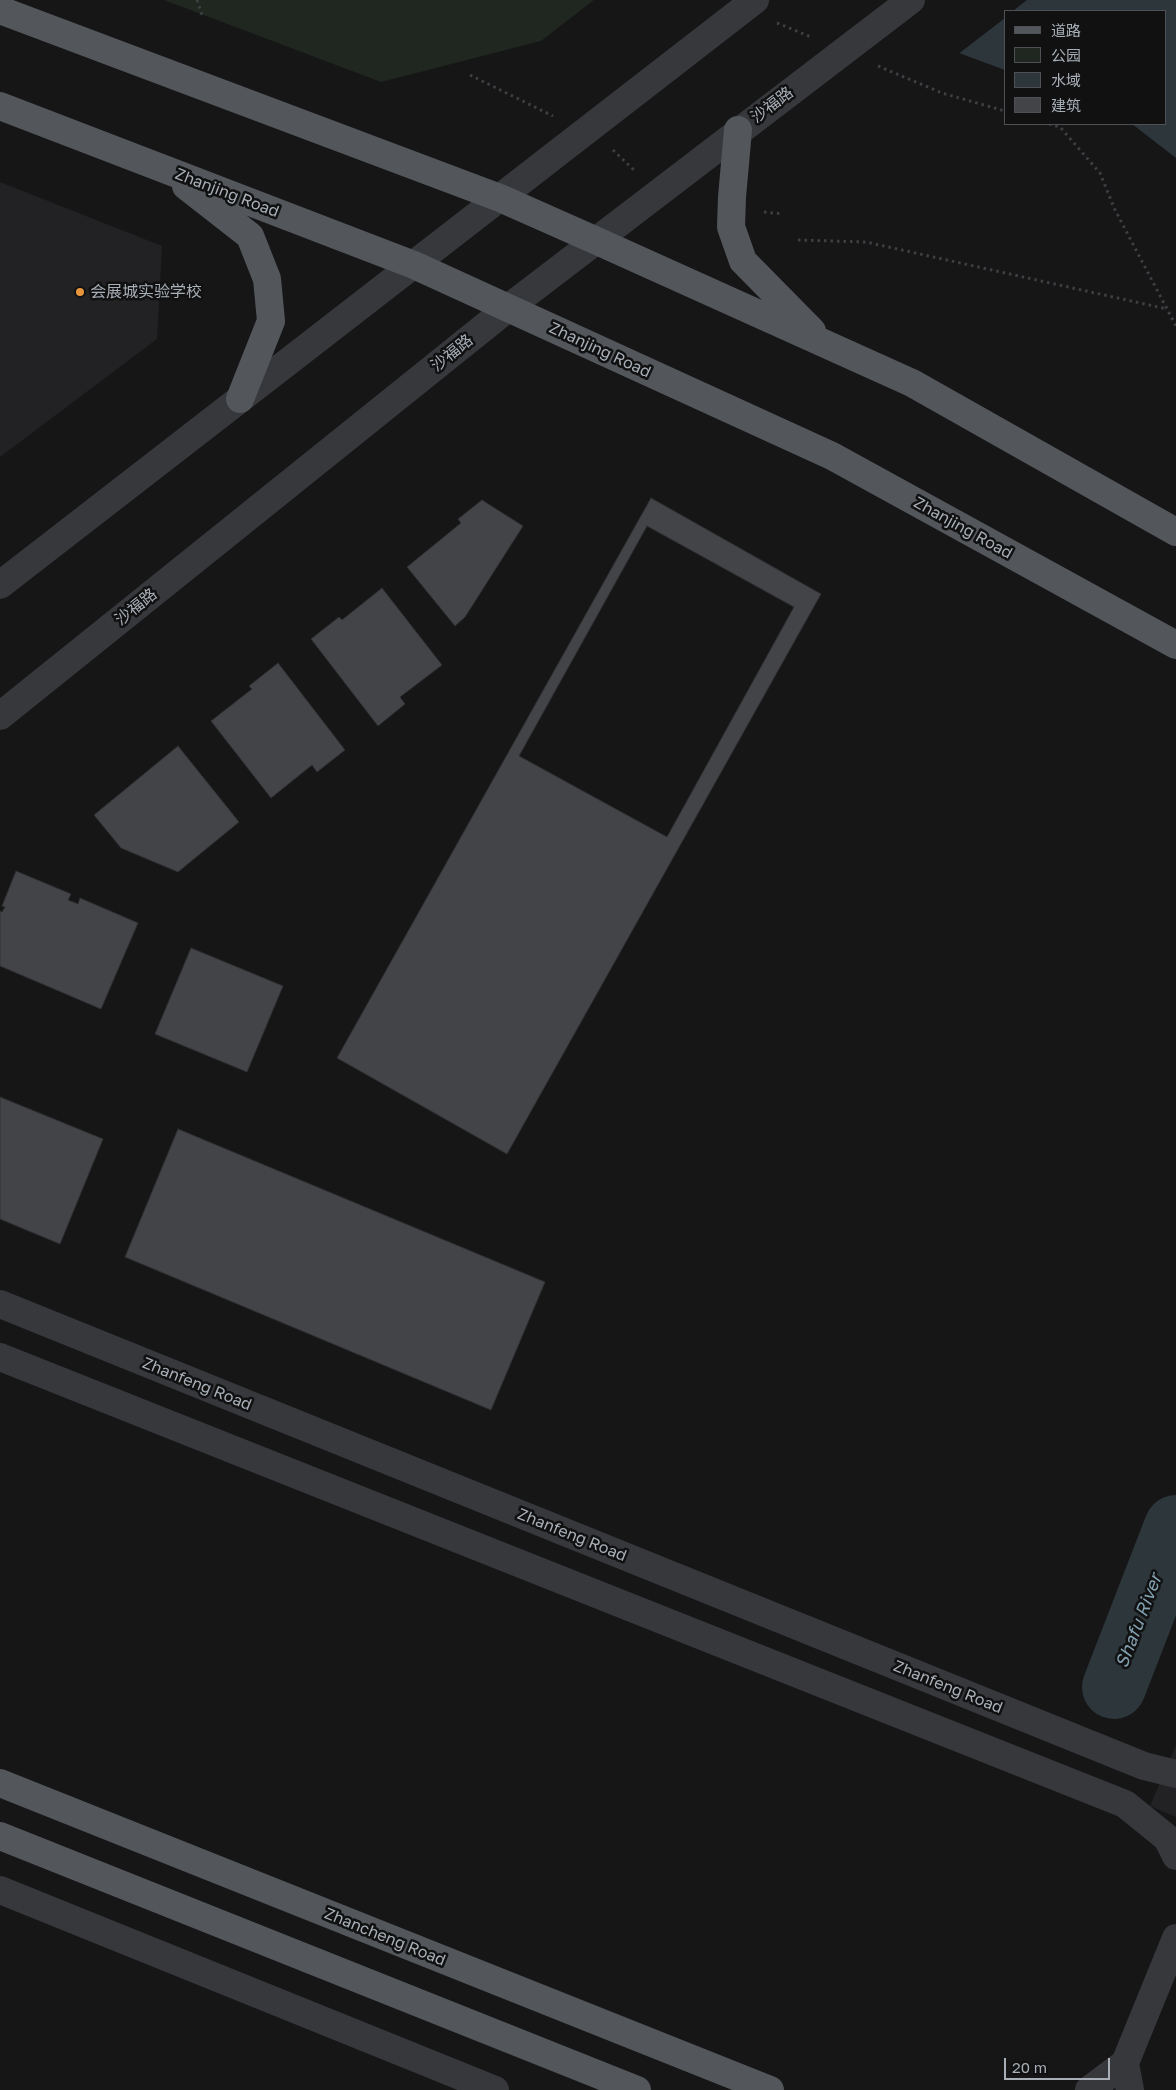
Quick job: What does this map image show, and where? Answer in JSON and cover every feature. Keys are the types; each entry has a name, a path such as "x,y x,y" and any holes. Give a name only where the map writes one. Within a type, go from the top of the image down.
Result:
{"main road":[{"path":"0,10 500,198 597,240 912,383 1176,532"},
{"name":"Zhanjing Road","path":"0,106 414,265 832,456 1176,645"},
{"path":"738,130 731,227 743,261 823,343"},
{"path":"165,170 250,236 268,279 271,320 240,399"},
{"name":"Zhancheng Road","path":"0,1783 770,2090"},
{"path":"0,1836 637,2090"}],"street":[{"path":"0,584 756,0"},
{"name":"沙福路","path":"0,716 508,308 738,130 911,0"},
{"name":"Zhanfeng Road","path":"0,1304 1144,1766 1176,1774"},
{"path":"0,1357 1125,1804 1167,1838 1176,1856"},
{"path":"0,1890 495,2090"},
{"path":"1089,2090 1125,2063 1176,1938"},
{"path":"1125,2063 1130,2090"}],"path":[{"path":"197,0 202,15"},
{"path":"470,76 585,131 616,153 658,193"},
{"path":"1053,125 1060,127 1100,173 1116,210 1176,326"},
{"path":"732,208 783,214"},
{"path":"798,240 866,242 1167,309"}],"shaded area":[{"name":"会展城实验学校","path":"0,182 162,246 157,339 0,457"},
{"path":"1176,1745 1176,1817 1150,1806"}],"green space":[{"path":"164,0 594,0 541,41 381,82"}],"water":[{"path":"815,0 1176,0 1176,158 1133,125 1166,125 1166,10 1004,10 1004,70"}],"pier":[{"path":"813,0 1027,0 1014,10 1004,10 1004,19 957,55 814,2"}],"building":[{"path":"651,498 821,594 507,1154 337,1058"},
{"path":"482,500 523,526 465,617 455,626 407,567 461,523 458,519"},
{"path":"647,526 794,607 667,837 519,756"},
{"path":"382,588 442,665 400,697 405,704 378,726 311,639 339,617 342,620"},
{"path":"278,663 345,750 317,772 312,765 271,798 211,721 252,689 249,686"},
{"path":"178,746 239,822 178,872 121,848 94,815"},
{"path":"16,871 71,894 68,900 78,904 80,898 138,923 101,1009 0,966 0,911 2,912 5,907 2,906"},
{"path":"191,948 283,986 247,1072 155,1034"},
{"path":"0,1097 103,1139 60,1244 0,1219"},
{"path":"178,1129 545,1282 491,1410 125,1257"}],"waterway":[{"name":"Shafu River","path":"1114,1687 1176,1527"}],"place":[{"name":"会展城实验学校","path":"80,292"}]}
